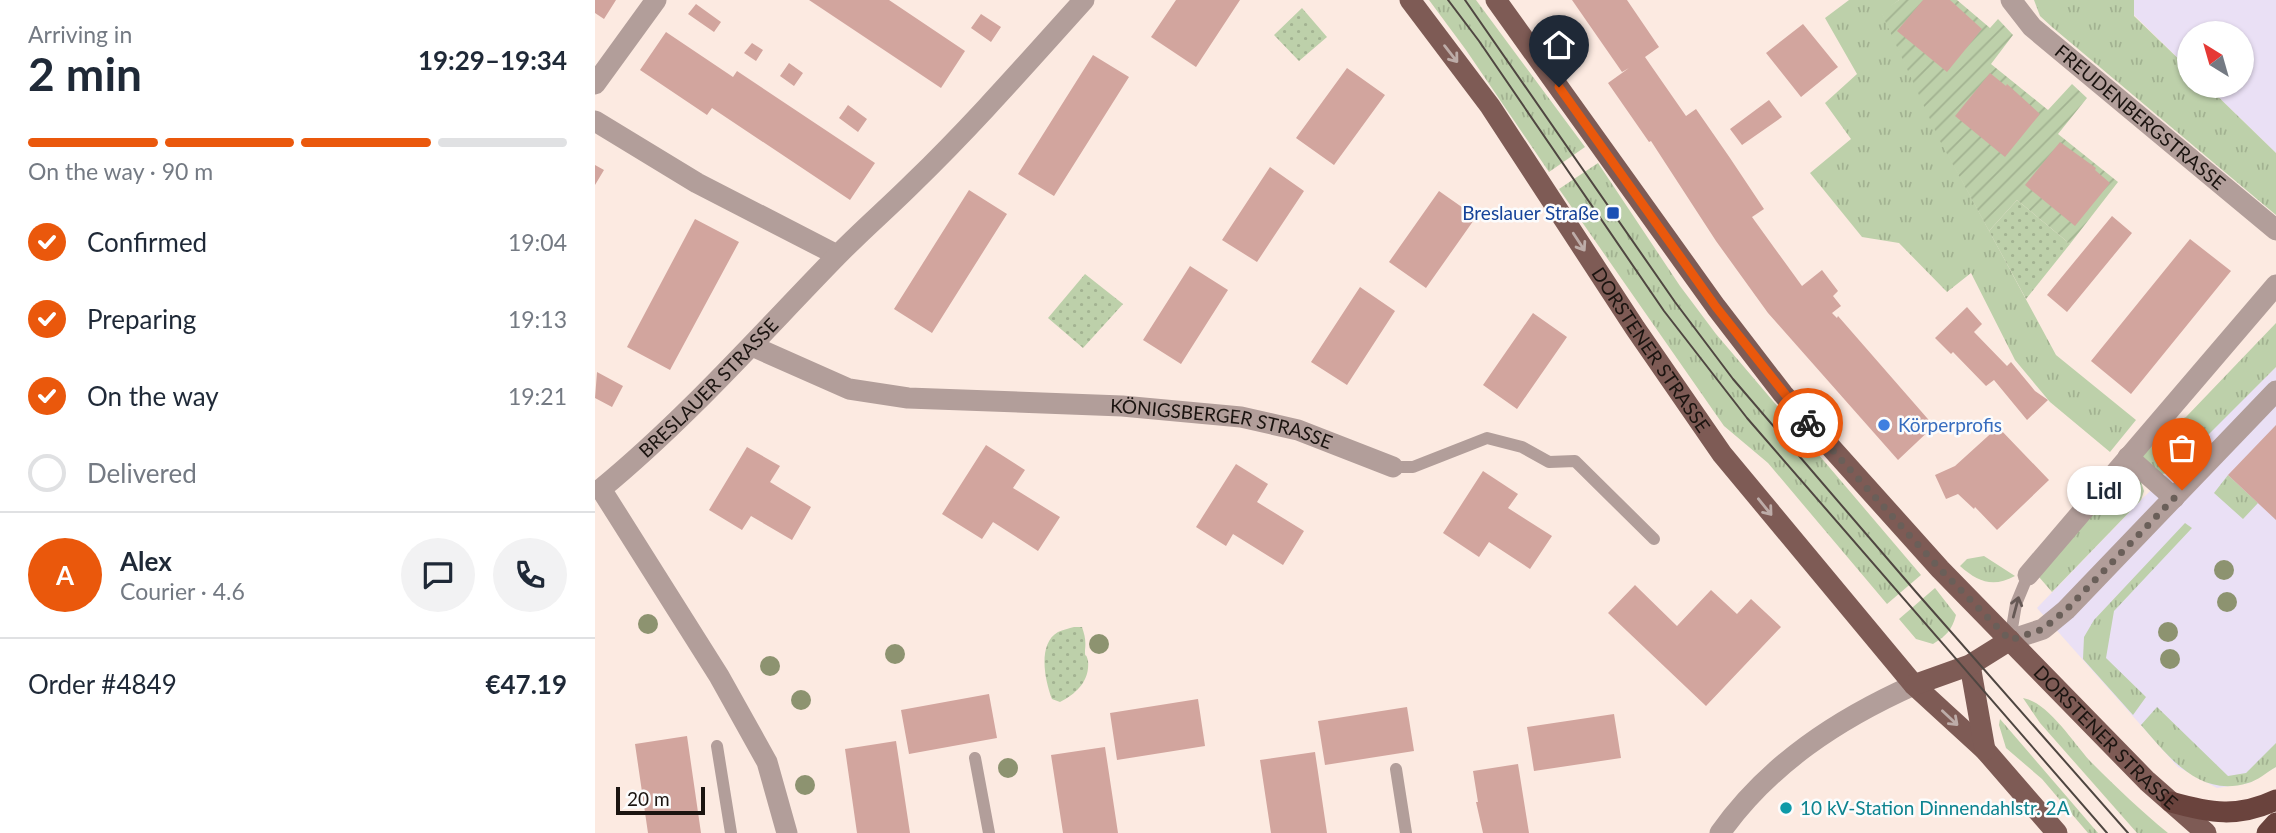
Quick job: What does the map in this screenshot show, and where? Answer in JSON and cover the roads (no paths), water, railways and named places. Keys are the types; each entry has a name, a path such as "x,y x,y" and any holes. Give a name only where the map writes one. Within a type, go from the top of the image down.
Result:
{"highway":[{"path":"2171,802 2204,811 2237,813 2276,800"},
{"path":"2267,833 2276,823"}],"main road":[{"name":"DORSTENER STRASSE","path":"1410,0 1490,106 1635,328 1722,454 1914,685 1985,750 2057,833"},
{"name":"DORSTENER STRASSE","path":"1496,0 1716,307 1783,394 1940,569 2147,781 2206,833"},
{"path":"1914,685 1970,665 2010,640"},
{"path":"1970,665 1985,750"},
{"path":"2171,802 2190,833"}],"street":[{"path":"595,84 656,0"},
{"name":"BRESLAUER STRASSE","path":"787,833 767,762 719,676 598,489 629,465 752,346 837,256 967,129 1084,0"},
{"name":"FREUDENBERGSTRASSE","path":"2011,0 2032,27 2276,230"},
{"path":"595,121 697,183 837,256"},
{"path":"2028,575 2276,285"},
{"name":"KÖNIGSBERGER STRASSE","path":"752,346 849,389 908,398 1095,405 1241,417 1298,430 1393,467"},
{"path":"2010,640 2043,629 2066,610 2276,391"},
{"path":"2128,457 2174,498"},
{"path":"1720,833 1758,786 1800,749 1870,705 1914,685"}],"lane":[{"name":"KÖNIGSBERGER STRASSE","path":"1393,467 1413,467 1487,439 1522,447 1549,463 1575,461 1654,539"},
{"path":"2010,640 2016,604 2028,575"},
{"path":"717,746 731,833"},
{"path":"975,758 989,833"},
{"path":"1397,769 1406,833"}],"tram line":[{"path":"1448,0 1664,311 1747,418 2107,833"},
{"path":"1465,0 1675,302 1733,379 2128,833"}],"place":[{"name":"Breslauer Straße","path":"1613,213"},
{"name":"Körperprofis","path":"1884,425"},
{"name":"Lidl","path":"2182,490"},
{"name":"10 kV-Station Dinnendahlstr. 2A","path":"1786,808"}]}
